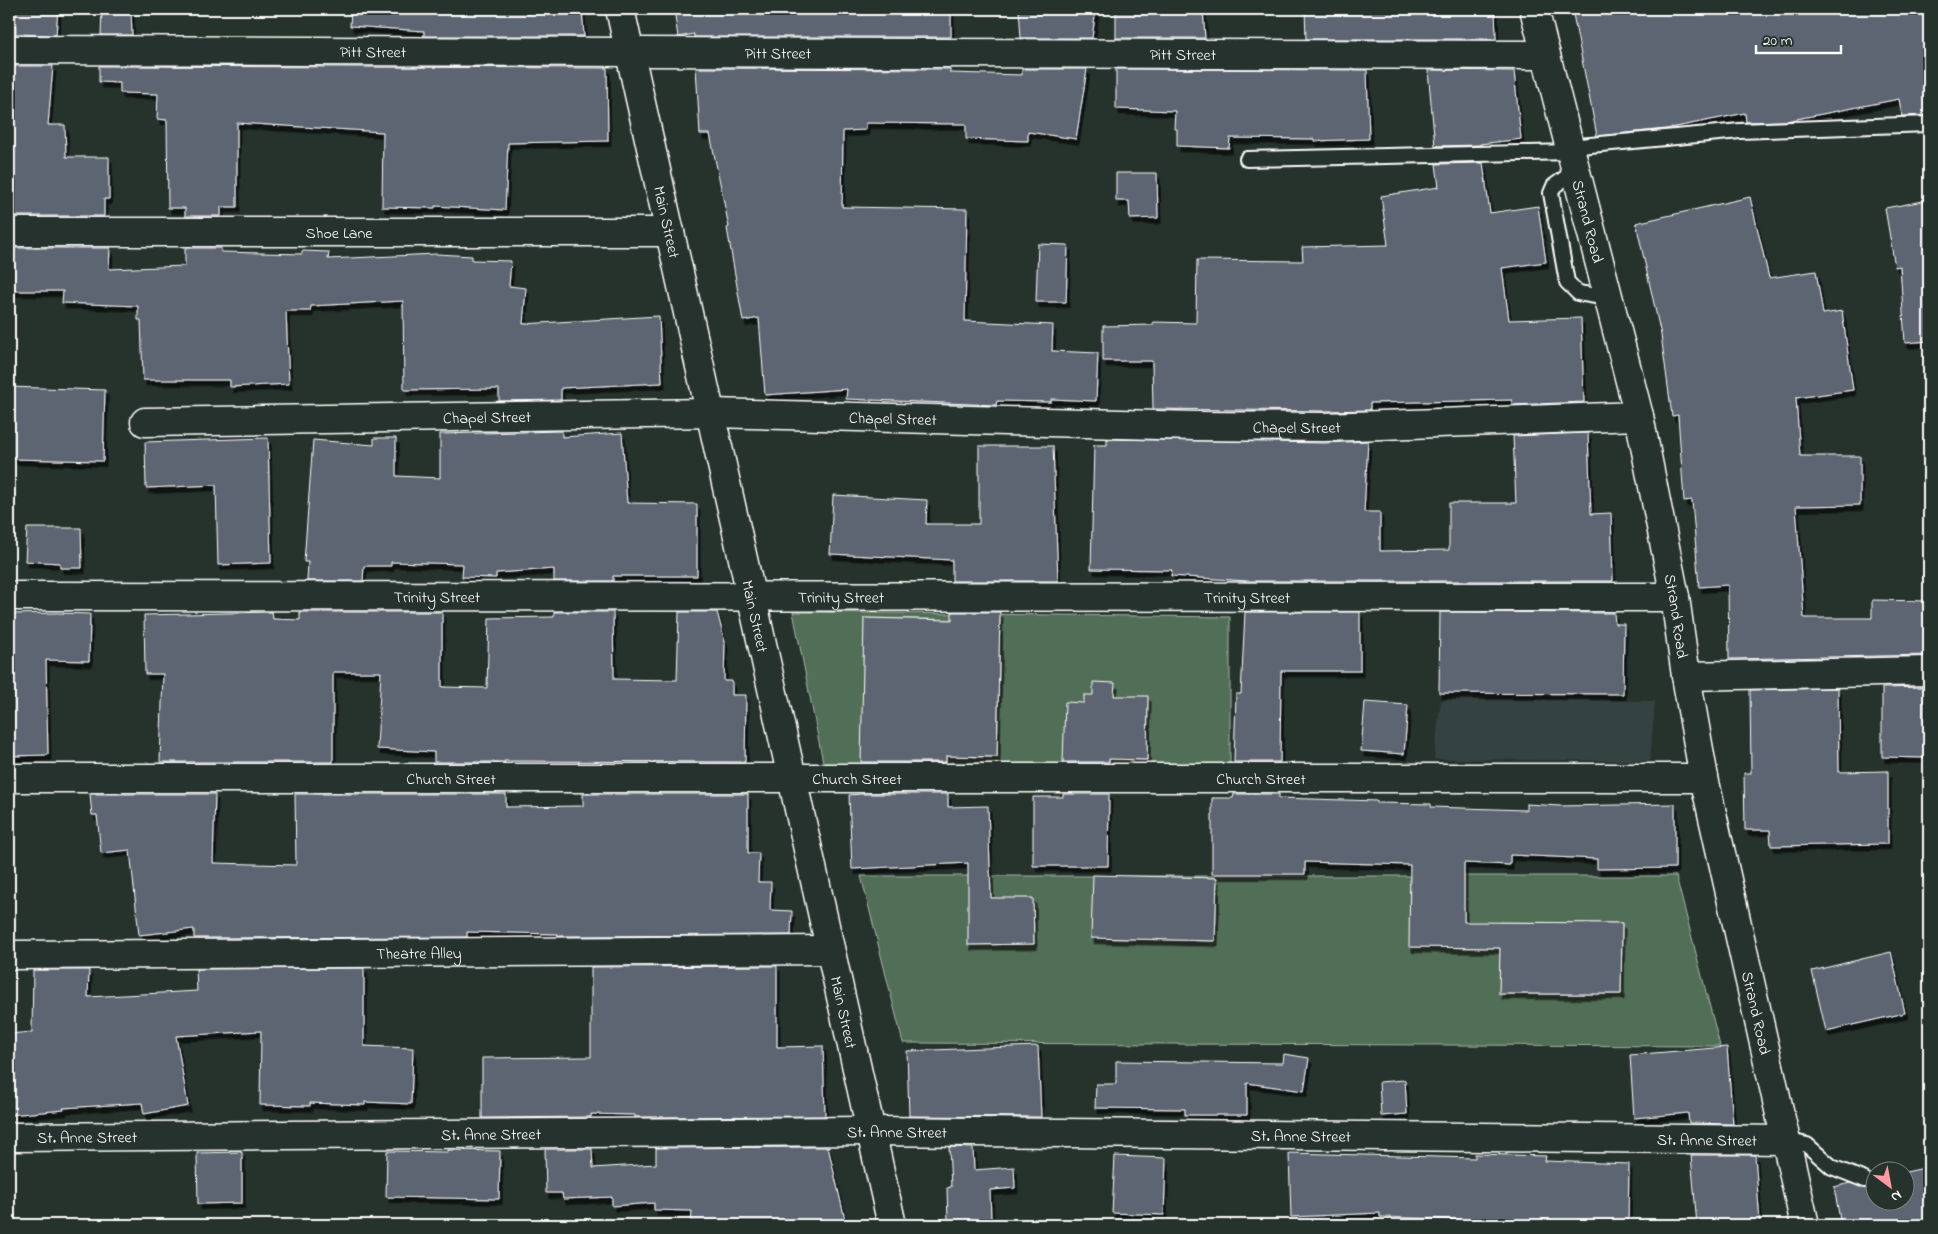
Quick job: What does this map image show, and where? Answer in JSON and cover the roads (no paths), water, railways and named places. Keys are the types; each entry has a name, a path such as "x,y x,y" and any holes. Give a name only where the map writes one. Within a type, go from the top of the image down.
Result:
{"street":[{"name":"Main Street","path":"620,9 892,1225"},
{"name":"Strand Road","path":"1534,9 1639,416 1675,597 1686,676 1704,778 1805,1225"},
{"name":"Pitt Street","path":"9,50 1546,55"},
{"name":"Shoe Lane","path":"9,232 670,232"},
{"name":"Chapel Street","path":"145,422 710,413 1195,426 1309,427 1639,416"},
{"name":"Trinity Street","path":"9,596 751,598 1675,597"},
{"path":"1686,676 1929,671"},
{"name":"Church Street","path":"9,778 1704,778"},
{"name":"Theatre Alley","path":"9,955 829,950"},
{"name":"St. Anne Street","path":"9,1136 870,1132 1785,1140"}],"lane":[{"path":"1247,159 1572,157 1740,131 1929,124"},
{"path":"1572,157 1551,193 1567,282 1578,293 1608,298"},
{"path":"1785,1140 1806,1145 1832,1166 1865,1180"}]}
